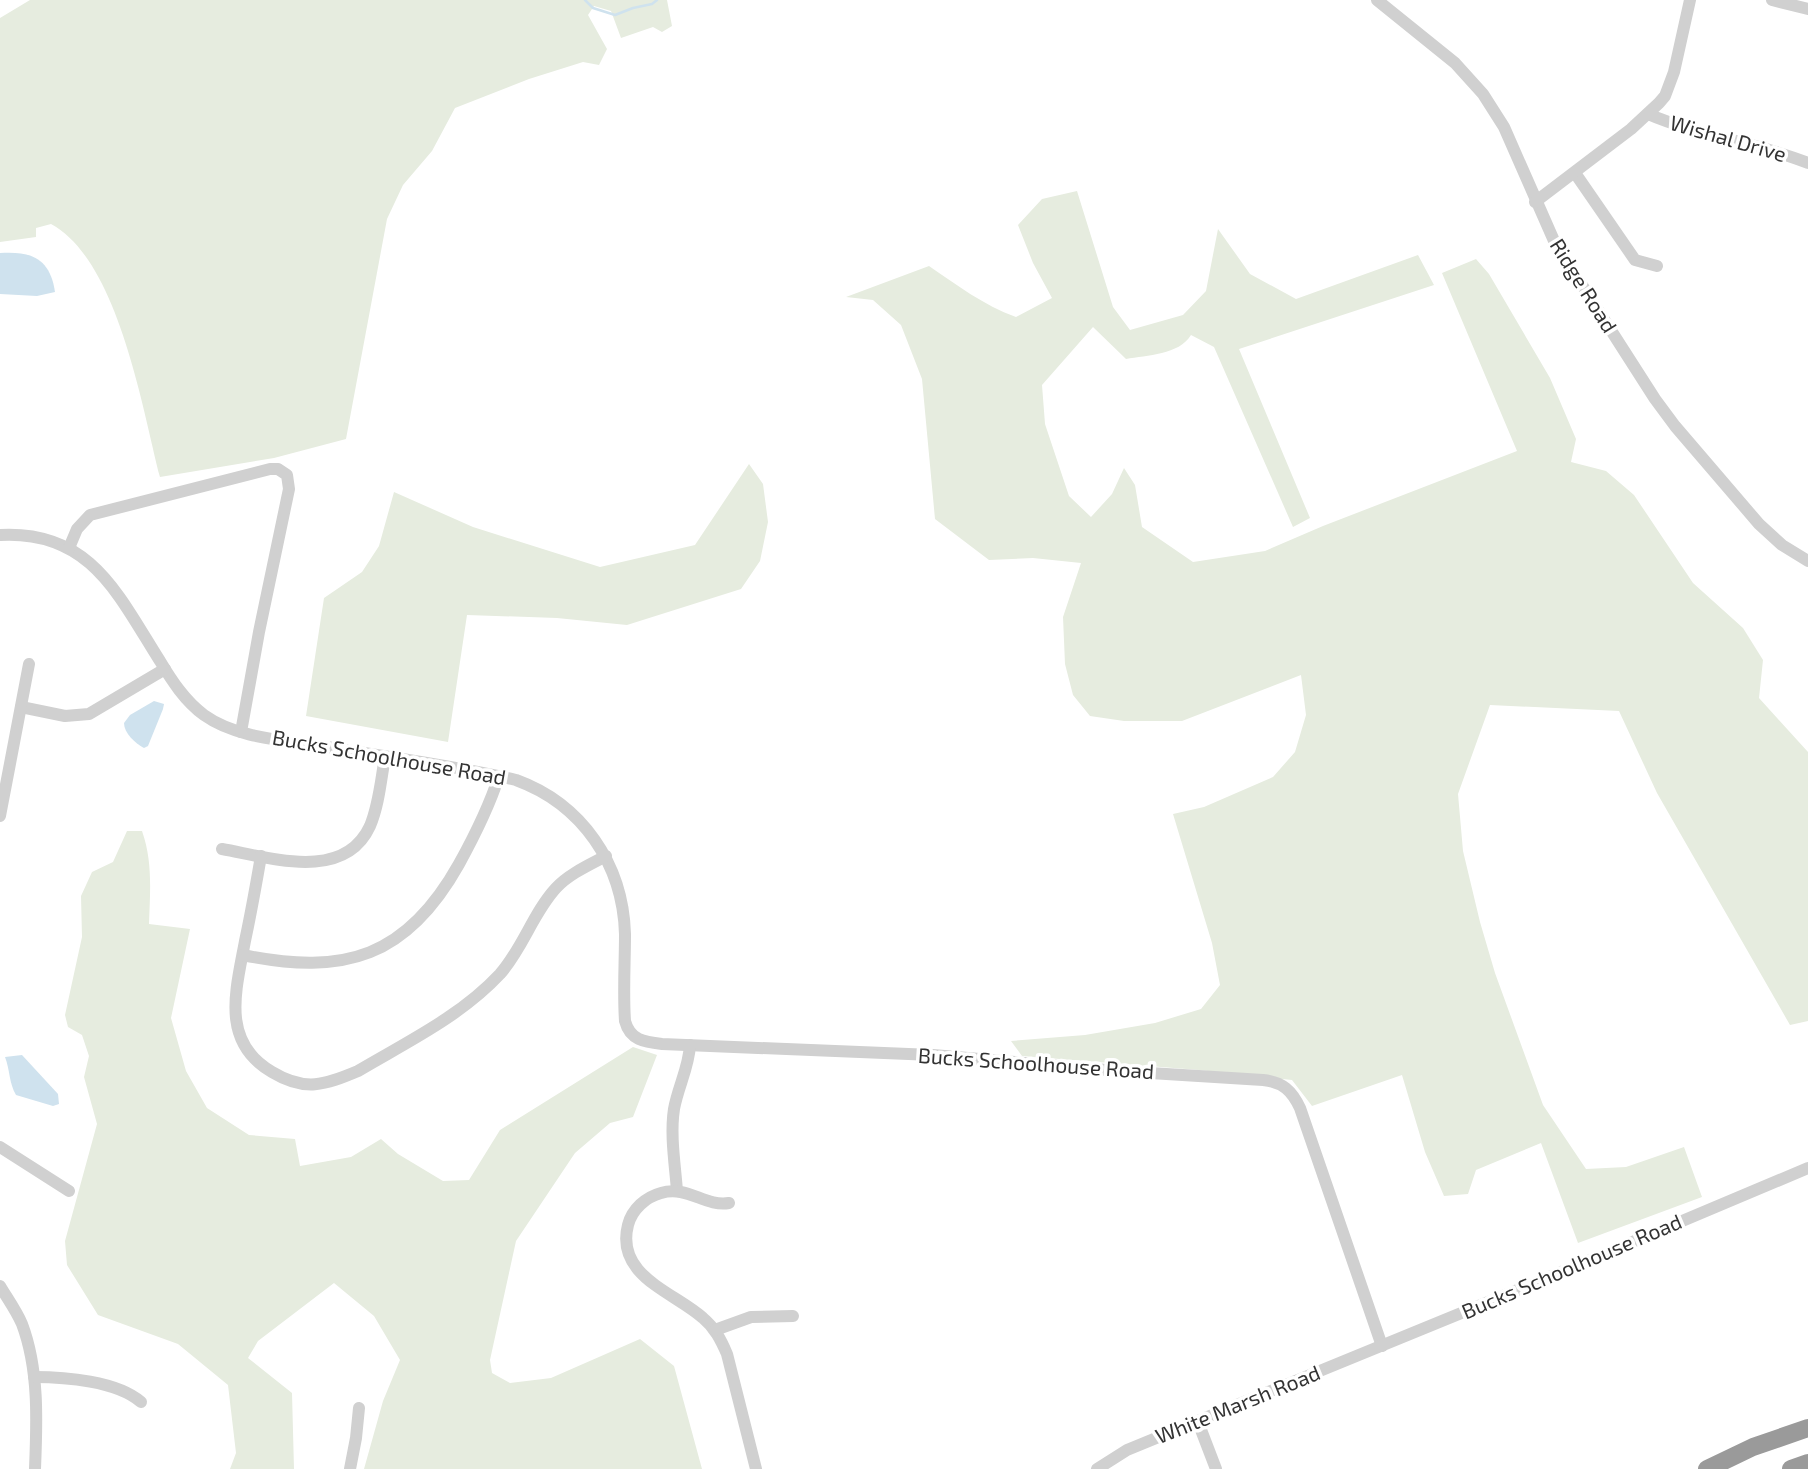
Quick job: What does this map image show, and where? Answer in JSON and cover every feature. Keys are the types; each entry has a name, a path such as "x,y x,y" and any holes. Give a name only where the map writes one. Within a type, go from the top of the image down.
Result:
{"highway":[{"path":"1707,1469 1769,1440 1808,1428"},
{"path":"1791,1469 1808,1463"}],"street":[{"name":"Ridge Road","path":"1377,0 1455,63 1483,94 1503,127 1535,202 1569,266 1675,426 1765,530 1782,545 1808,561"},
{"path":"1535,202 1575,173 1659,103 1669,87 1690,0"},
{"path":"1772,0 1808,9"},
{"name":"Wishal Drive","path":"1648,114 1665,122 1762,146 1808,163"},
{"path":"1575,173 1636,260 1657,266"},
{"path":"69,548 77,529 90,515 270,469 287,475 289,489 241,732"},
{"name":"Bucks Schoolhouse Road","path":"0,535 40,537 69,548 98,568 113,585 164,669 184,696 201,713 219,724 241,732 499,776 528,785 557,802 586,827 606,856 616,882 623,912 626,1025 630,1034 638,1040 665,1044 933,1055 1279,1083 1290,1091 1300,1108 1382,1346 1808,1168"},
{"path":"0,816 29,664"},
{"path":"21,707 65,716 89,714 164,669"},
{"path":"222,849 314,863 334,859 355,846 369,829 385,757"},
{"path":"243,955 290,961 336,961 373,951 396,940 422,918 446,887 490,803 499,776"},
{"path":"261,856 234,1006 239,1035 245,1047 262,1067 297,1085 325,1083 358,1071 458,1012 480,994 514,958 540,911 557,888 582,869 606,856"},
{"path":"677,1191 674,1110 690,1055 690,1045"},
{"path":"0,1147 69,1191"},
{"path":"729,1203 717,1205 693,1194 677,1191 652,1197 640,1205 628,1222 625,1237 627,1252 635,1268 645,1278 692,1309 715,1330 727,1354 756,1469"},
{"path":"0,1286 22,1324 34,1377 35,1469"},
{"path":"715,1330 751,1317 793,1316"},
{"name":"White Marsh Road","path":"1097,1469 1127,1450 1382,1346"},
{"path":"34,1377 81,1380 131,1392 141,1402"},
{"path":"350,1469 359,1408"},
{"path":"1198,1422 1216,1469"}],"shaded area":[{"path":"30,0 667,0 672,26 662,32 653,27 621,38 611,11 594,6 588,15 607,49 599,65 583,62 529,79 455,108 432,151 403,185 387,219 346,439 274,458 160,477 124,338 94,269 74,242 51,224 36,228 36,237 0,242 0,18"},
{"path":"1077,191 1113,307 1130,330 1183,315 1206,291 1218,229 1250,274 1296,299 1418,255 1434,285 1239,349 1310,518 1293,527 1214,347 1191,335 1186,342 1171,350 1126,359 1093,327 1042,385 1045,424 1069,496 1091,517 1112,494 1124,468 1135,485 1142,527 1193,562 1265,551 1517,451 1442,273 1476,259 1489,274 1550,378 1576,439 1571,462 1606,471 1634,495 1693,583 1743,628 1763,660 1759,698 1808,752 1808,1021 1790,1025 1657,793 1619,711 1490,705 1458,794 1463,851 1480,922 1495,973 1543,1105 1586,1169 1626,1167 1684,1147 1702,1197 1578,1243 1541,1143 1476,1170 1468,1194 1444,1196 1425,1152 1402,1075 1312,1106 1292,1080 1022,1056 1011,1041 1085,1035 1155,1023 1201,1009 1220,985 1212,943 1173,814 1204,807 1273,777 1295,752 1306,715 1301,675 1182,721 1124,721 1090,716 1073,695 1065,664 1063,617 1081,563 1033,558 989,560 935,519 922,379 901,325 873,300 846,297 929,266 981,301 1016,317 1052,298 1033,263 1018,225 1042,199"},
{"path":"749,464 763,484 768,522 760,561 741,589 627,625 557,618 467,615 448,742 306,716 324,598 362,572 379,546 394,492 473,527 600,567 695,545"},
{"path":"127,831 142,831 146,843 150,877 149,924 190,929 171,1018 186,1071 207,1108 249,1135 295,1139 300,1166 351,1157 381,1139 398,1154 443,1181 469,1180 500,1130 633,1047 657,1055 633,1117 610,1123 575,1153 516,1241 490,1360 492,1373 510,1383 551,1378 640,1339 674,1366 702,1469 364,1469 383,1401 400,1360 374,1316 334,1283 258,1341 248,1358 292,1393 294,1469 230,1469 236,1453 228,1385 178,1344 98,1315 67,1265 65,1241 97,1124 84,1077 89,1056 82,1035 68,1027 65,1015 82,937 81,896 92,872 113,862"}],"water":[{"path":"0,253 21,253 37,259 49,271 55,292 37,296 0,294"},
{"path":"154,701 164,704 163,709 148,746 144,748 131,737 124,723 130,715"},
{"path":"22,1055 58,1094 59,1104 53,1106 16,1095 5,1057"}],"waterway":[{"path":"585,0 593,8 615,15 657,0"}]}
